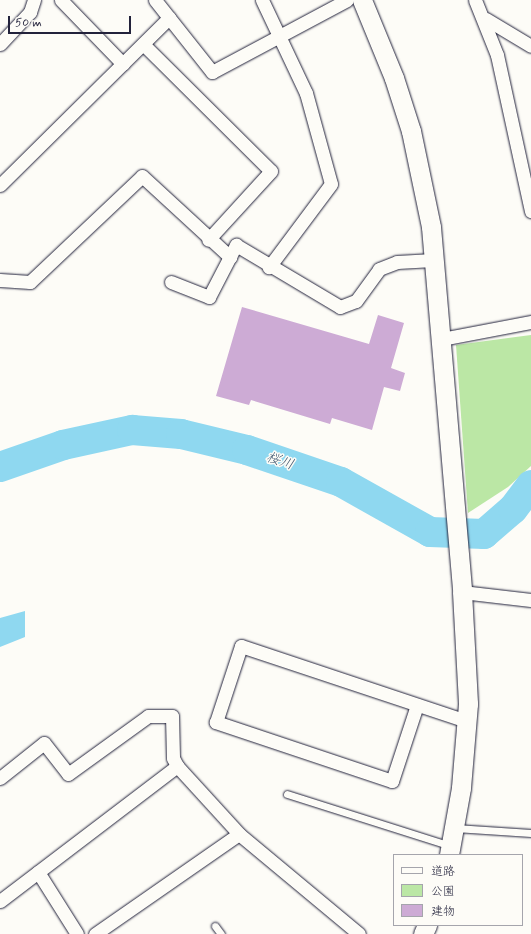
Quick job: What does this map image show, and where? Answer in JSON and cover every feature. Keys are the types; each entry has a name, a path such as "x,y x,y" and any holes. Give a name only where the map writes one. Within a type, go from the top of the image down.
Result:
{"street":[{"path":"0,44 30,12 34,0"},
{"path":"61,0 123,64"},
{"path":"155,0 212,72 347,0"},
{"path":"262,0 281,36 306,94 331,184 269,267"},
{"path":"362,0 394,78 411,131 422,176 442,339 454,512 462,592 467,721 455,828 450,851"},
{"path":"475,0 486,19 514,123 531,211"},
{"path":"0,185 169,18"},
{"path":"486,19 531,46"},
{"path":"143,44 271,171 208,240"},
{"path":"0,280 30,282 142,176 208,240 230,257"},
{"path":"171,282 209,297 236,245 269,267 340,307 356,301 379,269 397,262 433,260"},
{"path":"442,339 531,322"},
{"path":"462,592 531,600"},
{"path":"417,705 392,781 216,722 241,646 467,721"},
{"path":"2,771 44,743 68,774 148,716 172,716 173,758 177,766 240,834 359,934"},
{"path":"0,901 177,766"},
{"path":"96,934 240,834"},
{"path":"38,872 77,934"}],"lane":[{"path":"287,794 450,851"},
{"path":"455,828 531,833"},
{"path":"215,926 221,934"}],"green space":[{"path":"531,335 531,466 508,487 468,513 456,345"}],"water":[{"path":"25,611 25,637 0,647 0,618"}],"building":[{"path":"242,307 369,344 378,315 404,323 391,368 405,373 400,391 384,387 372,430 332,418 330,424 251,400 249,405 216,396"}],"waterway":[{"name":"桜川","path":"0,467 63,445 132,430 181,434 247,450 341,482 430,532 484,534 513,509 531,485"}]}
